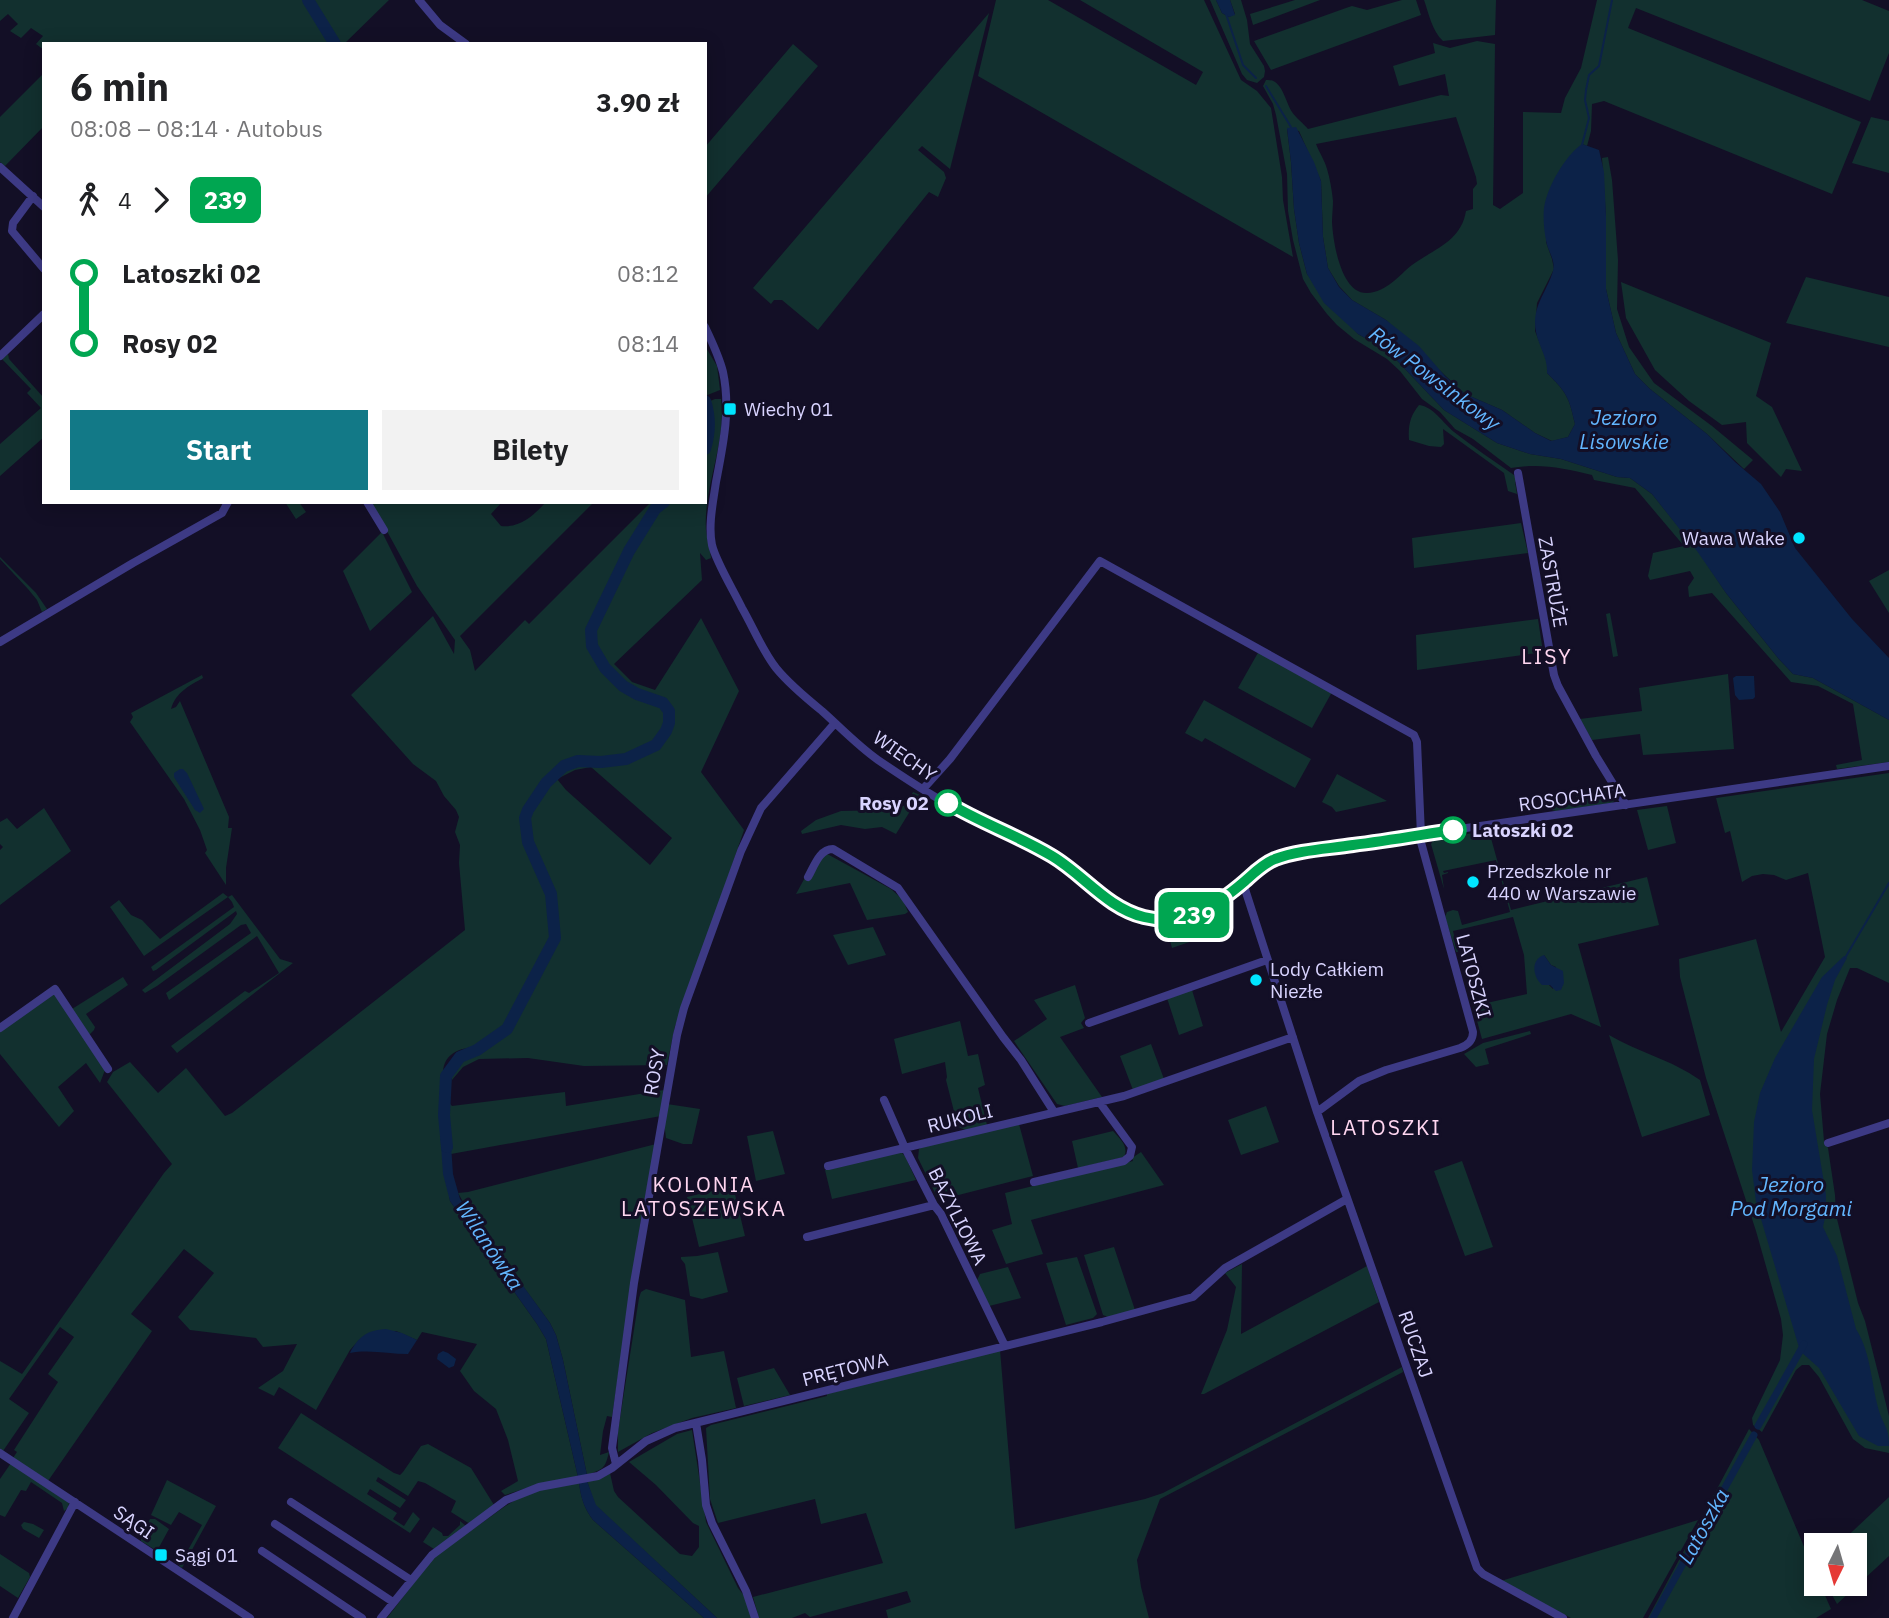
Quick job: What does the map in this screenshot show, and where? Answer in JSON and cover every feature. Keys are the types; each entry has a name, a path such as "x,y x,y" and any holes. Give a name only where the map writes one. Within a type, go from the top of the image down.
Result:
{"street":[{"path":"419,0 440,25 464,42"},
{"path":"0,167 42,205"},
{"path":"33,196 11,228 16,238 42,267"},
{"path":"0,356 42,316"},
{"name":"WIECHY","path":"707,332 720,364 725,388 726,424 715,493 712,546 774,666 787,681 877,759 956,808 1037,847 1072,870 1110,901 1128,911 1165,920 1201,913 1217,904 1261,867"},
{"name":"ZASTRUŻE","path":"1518,473 1554,675 1562,695 1596,756 1626,804"},
{"path":"0,642 222,513 227,504"},
{"path":"368,504 384,530"},
{"path":"923,789 950,759 1100,561 1414,735 1418,742 1420,835"},
{"name":"ROSY","path":"616,1464 612,1448 635,1283 674,1046 684,1008 741,851 761,808 835,723"},
{"name":"ROSOCHATA","path":"1261,867 1274,859 1302,852 1889,766"},
{"name":"LATOSZKI","path":"1317,1112 1359,1081 1385,1070 1466,1046 1471,1040 1469,1019 1420,835"},
{"path":"808,877 822,853 833,849 898,888 1021,1060 1054,1112"},
{"name":"RUCZAJ","path":"1243,883 1317,1112 1477,1568 1493,1580 1563,1618"},
{"path":"1089,1023 1267,960"},
{"path":"0,1028 55,989 108,1069"},
{"path":"1034,1182 1124,1161 1130,1156 1132,1147 1100,1103 1293,1037"},
{"name":"BAZYLIOWA","path":"884,1100 905,1148 941,1214 1005,1346"},
{"name":"RUKOLI","path":"828,1166 1100,1103"},
{"path":"1828,1143 1889,1124"},
{"name":"PRĘTOWA","path":"381,1618 432,1555 506,1500 538,1487 591,1478 607,1471 652,1438 696,1423 1193,1297 1225,1268 1347,1199"},
{"path":"807,1237 934,1205"},
{"path":"696,1423 706,1505 712,1523 746,1591 755,1618"},
{"name":"SĄGI","path":"0,1453 250,1618"},
{"path":"13,1618 75,1502"},
{"path":"291,1502 411,1580"},
{"path":"275,1524 393,1602"},
{"path":"262,1551 362,1618"}],"green space":[{"path":"0,0 389,0 346,42 42,42 42,48 36,44 43,36 31,28 21,38 10,31 18,24 8,14 0,21"},
{"path":"996,0 1048,0 1196,85 1203,72 1080,0 1204,0 1241,80 1257,91 1271,108 1293,257 978,76"},
{"path":"1210,0 1216,0 1222,13 1229,17 1235,14 1230,0 1241,0 1250,44 1265,71 1264,77 1257,83 1247,80 1242,74"},
{"path":"1295,0 1320,0 1253,25 1250,14"},
{"path":"1402,0 1416,0 1421,15 1271,70 1254,41 1352,6 1367,10"},
{"path":"1424,0 1496,0 1495,35 1443,41 1433,27"},
{"path":"1597,0 1862,0 1889,11 1889,53 1870,101 1636,8 1628,28 1861,122 1832,194 1604,101 1592,104 1591,131 1587,146 1582,144 1546,242 1554,269 1537,303 1535,331 1548,364 1547,373 1566,396 1573,415 1575,424 1568,437 1552,441 1535,433 1502,410 1465,394 1386,320 1352,300 1339,286 1328,268 1323,237 1321,181 1299,131 1287,129 1294,209 1307,274 1358,334 1388,351 1444,410 1497,443 1617,477 1630,478 1652,494 1698,551 1726,593 1793,674 1813,678 1889,720 1889,762 1837,769 1836,765 1862,760 1853,704 1818,686 1791,682 1712,593 1689,597 1688,587 1694,578 1690,571 1650,580 1648,576 1653,553 1684,546 1635,488 1594,480 1592,475 1562,468 1511,468 1455,429 1440,412 1422,399 1387,359 1337,325 1303,279 1288,211 1287,174 1276,115 1263,86 1266,80 1279,86 1292,112 1308,129 1441,95 1449,96 1445,74 1399,86 1393,66 1435,53 1433,43 1450,48 1477,41 1495,44 1493,205 1500,209 1523,193 1523,112 1561,113 1565,98 1581,68","holes":["1456,117 1476,177 1473,209 1466,211 1459,230 1453,237 1380,290 1367,293 1358,291 1351,285 1337,254 1332,222 1331,185 1316,144"]},
{"path":"989,13 950,169 922,146 918,150 944,172 946,178 938,197 929,192 818,330 782,300 774,300 771,304 753,288"},
{"path":"793,44 818,66 707,196 707,145"},
{"path":"42,75 42,128 5,166 0,162 0,117"},
{"path":"1871,117 1889,121 1889,173 1852,163"},
{"path":"1608,157 1618,260 1617,309 1629,347 1654,383 1753,460 1744,469 1635,374 1616,333 1606,289 1606,216 1602,158"},
{"path":"1806,277 1889,297 1889,347 1786,323"},
{"path":"1621,282 1771,343 1756,396 1772,407 1802,471 1786,469 1781,477 1747,443 1746,422 1722,425 1689,401 1655,370 1626,318"},
{"path":"707,349 717,366 720,390 707,395"},
{"path":"8,354 9,359 42,396 42,439 0,476 0,444 41,408 27,393 31,389 2,359"},
{"path":"721,399 721,432 706,514 711,558 706,560 700,553 702,580 614,664 632,682 655,690 701,618 739,691 701,772 744,830 675,1026 667,1065 584,1066 528,1058 479,1059 463,1067 452,1080 451,1074 458,1063 486,1046 459,1050 447,1059 444,1066 446,1097 452,1106 565,1092 566,1106 664,1090 661,1116 451,1154 450,1131 440,1132 450,1201 546,1339 578,1477 539,1484 505,1495 501,1491 518,1481 508,1440 496,1409 474,1391 460,1371 477,1344 422,1332 417,1340 396,1331 360,1339 350,1350 316,1410 279,1387 274,1396 258,1388 283,1371 297,1344 263,1347 256,1338 190,1330 178,1317 214,1273 184,1249 131,1314 152,1331 48,1481 13,1458 17,1452 14,1450 58,1382 48,1374 74,1337 60,1327 9,1399 29,1413 3,1451 0,1449 0,1361 22,1374 172,1164 107,1082 113,1072 130,1062 158,1093 186,1068 225,1116 465,930 460,845 455,832 459,817 456,810 436,781 413,764 351,695 433,616 454,654 455,640 417,586 372,504 500,504 491,514 501,526 508,526 526,520 544,504 592,504 460,636 470,650 475,671 525,620 529,624 649,504 707,504 707,402","holes":["591,767 672,838 650,865 566,790 557,779 575,770"]},
{"path":"1419,405 1434,412 1454,432 1514,475 1517,494 1508,491 1504,473 1443,429 1444,444 1441,447 1409,440 1410,421"},
{"path":"286,504 300,504 306,512 296,519"},
{"path":"1521,523 1528,553 1414,568 1412,538"},
{"path":"382,532 412,592 370,631 343,571"},
{"path":"0,557 36,593 47,609 42,612 37,600"},
{"path":"1889,570 1889,613 1869,581"},
{"path":"1610,613 1618,656 1613,657 1606,614"},
{"path":"1538,619 1543,652 1417,670 1416,635"},
{"path":"1259,651 1332,692 1312,728 1238,688"},
{"path":"1728,674 1734,749 1643,755 1640,734 1592,740 1580,719 1642,711 1639,688"},
{"path":"202,675 203,678 180,694 171,709 180,701 229,817 228,828 232,828 226,885 205,853 207,850 200,830 184,799 130,722 133,717 131,713"},
{"path":"1204,700 1311,759 1295,788 1205,738 1202,742 1185,733"},
{"path":"1889,773 1889,983 1857,968 1850,968 1827,1034 1820,1094 1824,1141 1828,1148 1836,1215 1889,1416 1889,1453 1865,1448 1853,1439 1819,1377 1809,1365 1802,1365 1796,1370 1762,1432 1753,1425 1752,1418 1780,1360 1783,1335 1781,1319 1756,1231 1706,1078 1680,977 1679,959 1756,939 1781,1032 1825,957 1808,873 1786,880 1763,874 1742,882 1730,831 1725,833 1716,798"},
{"path":"1337,774 1387,801 1336,812 1322,802"},
{"path":"1612,785 1619,796 1612,803 1556,811 1541,805 1576,800 1576,794"},
{"path":"913,792 920,795 896,834 882,827 865,829 841,825 802,834 801,831 816,820 841,811 890,810 906,805"},
{"path":"1667,806 1676,843 1648,850 1637,810"},
{"path":"44,808 71,851 0,905 0,850 3,847 0,844 0,822 7,818 17,829"},
{"path":"1489,831 1511,910 1647,877 1659,925 1578,944 1601,1027 1571,1014 1482,1039 1473,1006 1527,994 1524,955 1513,917 1453,931 1456,952 1445,917 1447,912 1458,911 1462,925 1510,912 1496,860 1443,871 1448,872 1442,875 1444,889 1431,844 1434,839","holes":["1544,955 1551,965 1556,967 1553,989 1548,984"]},
{"path":"820,850 891,889 903,900 908,912 867,920 850,883 796,894"},
{"path":"223,893 228,897 144,956 110,907 119,900 131,915 142,920 160,939"},
{"path":"232,895 280,959 293,963 177,1053 171,1046 245,991 249,993 279,973 257,936 169,1000 166,993 251,933 246,924 157,986 145,993 142,990 230,924 237,914 236,911 153,971 151,967 234,907 228,897"},
{"path":"1219,912 1227,929 1172,948 1166,925"},
{"path":"873,927 886,955 848,965 833,935"},
{"path":"123,977 128,985 86,1014 95,1027 89,1035 72,1009"},
{"path":"1075,985 1085,1018 1081,1023 1084,1028 1060,1037 1102,1097 1065,1106 1057,1104 1014,1041 1047,1019 1034,1000"},
{"path":"1192,990 1203,1026 1179,1035 1167,998"},
{"path":"55,992 105,1070 100,1083 86,1063 58,1087 74,1111 59,1127 0,1054 0,1031"},
{"path":"960,1021 968,1056 978,1054 985,1085 978,1088 987,1125 966,1130 958,1127 946,1080 945,1062 902,1074 894,1039"},
{"path":"1530,1031 1531,1034 1485,1049 1489,1064 1476,1067 1464,1054 1483,1043"},
{"path":"1609,1035 1700,1080 1710,1115 1642,1137"},
{"path":"1151,1044 1164,1079 1133,1090 1120,1056"},
{"path":"667,1104 700,1109 692,1144 666,1138 664,1122"},
{"path":"1266,1106 1279,1142 1241,1155 1228,1120"},
{"path":"1019,1124 1033,1176 943,1199 937,1197 918,1158 919,1149"},
{"path":"773,1131 785,1174 756,1181 747,1136"},
{"path":"1113,1131 1125,1146 1124,1157 1078,1168 1072,1141"},
{"path":"656,1144 642,1212 612,1417 607,1416 600,1455 609,1452 603,1468 587,1475 556,1335 458,1193"},
{"path":"901,1152 916,1180 832,1199 825,1170"},
{"path":"1141,1152 1164,1185 1031,1220 1043,1254 1006,1264 992,1230 1012,1224 1005,1193 1133,1161 1132,1158"},
{"path":"1462,1161 1493,1247 1465,1256 1434,1171"},
{"path":"733,1186 745,1236 699,1247 687,1197"},
{"path":"1114,1247 1135,1310 1108,1317 1103,1315 1084,1255"},
{"path":"718,1252 728,1292 702,1299 690,1296 685,1264 681,1257"},
{"path":"1077,1257 1097,1314 1093,1318 1066,1325 1046,1263"},
{"path":"1242,1264 1241,1334 1367,1266 1379,1302 1201,1394 1227,1330 1236,1287 1225,1273"},
{"path":"1008,1267 1021,1298 989,1306 977,1280 980,1274"},
{"path":"646,1289 685,1300 691,1357 724,1351 736,1408 692,1418 652,1433 618,1452 618,1431 639,1298 641,1292"},
{"path":"1000,1350 1015,1529 1163,1493 1402,1367 1403,1372 1160,1499 1137,1560 1149,1618 888,1618 886,1610 911,1602 907,1591 810,1617 805,1613 792,1618 759,1618 753,1597 883,1563 866,1513 821,1524 815,1499 718,1523 710,1499 706,1428"},
{"path":"774,1368 790,1395 744,1406 737,1378"},
{"path":"301,1413 400,1475 421,1446 428,1444 471,1468 494,1505 470,1524 451,1512 456,1501 425,1483 418,1481 408,1496 378,1477 376,1481 406,1500 400,1508 370,1489 367,1494 397,1513 393,1519 404,1526 413,1512 420,1519 410,1533 278,1448"},
{"path":"1749,1429 1759,1440 1804,1547 1804,1596 1825,1596 1831,1609 1816,1618 1648,1618"},
{"path":"692,1430 706,1522 738,1588 746,1598 752,1618 717,1618 595,1505 587,1481 610,1473 618,1497 680,1554 692,1556 699,1547 699,1526 629,1462 677,1434"},
{"path":"11,1463 69,1503 68,1508 64,1511 62,1503 31,1482 26,1491 21,1490 5,1517 0,1515 0,1479"},
{"path":"167,1480 216,1506 182,1568 179,1566 202,1525 179,1512 171,1525 151,1515"},
{"path":"579,1483 583,1502 593,1520 704,1618 387,1618 433,1558 504,1507 543,1488"},
{"path":"1889,1497 1889,1556 1867,1576 1867,1533 1851,1533"},
{"path":"150,1519 155,1519 169,1529 157,1551 141,1541"},
{"path":"1698,1520 1643,1618 1571,1618 1501,1581"},
{"path":"460,1521 466,1526 434,1549 423,1542 433,1527 443,1536 448,1536 460,1525"},
{"path":"24,1522 44,1530 39,1538 23,1529 21,1525"},
{"path":"0,1554 29,1573 30,1577 18,1598 0,1586"},
{"path":"1833,1596 1846,1596 1837,1604"}],"water":[{"path":"1216,0 1230,0 1235,15 1229,17 1222,13"},
{"name":"Jezioro Lisowskie","path":"1296,127 1321,181 1323,237 1328,268 1339,287 1352,300 1386,320 1419,346 1465,394 1502,410 1551,441 1568,437 1575,424 1566,396 1547,373 1536,332 1538,307 1554,267 1545,236 1544,208 1553,182 1576,149 1582,144 1599,150 1604,172 1606,289 1616,333 1635,374 1707,434 1761,484 1780,512 1795,548 1852,619 1889,658 1889,720 1813,678 1793,674 1726,593 1652,494 1630,478 1617,477 1497,443 1444,410 1388,351 1358,334 1324,303 1307,274 1299,243 1287,128"},
{"path":"1754,676 1753,699 1739,700 1735,695 1733,678"},
{"path":"180,769 187,773 204,809 200,813 195,810 174,777 174,773"},
{"path":"1544,955 1551,965 1563,971 1564,983 1561,990 1556,991 1550,985 1542,985 1537,978 1535,965"},
{"name":"Jezioro Pod Morgami","path":"1844,956 1847,958 1835,980 1814,1059 1812,1110 1826,1195 1823,1227 1837,1256 1856,1329 1868,1360 1877,1404 1888,1432 1889,1446 1878,1446 1859,1436 1819,1368 1800,1351 1756,1202 1752,1170 1754,1122 1760,1093 1775,1058 1822,977"},
{"path":"440,1131 450,1131 453,1174 460,1199 556,1335 587,1475 578,1477 546,1339 450,1201 443,1174"},
{"path":"386,1329 417,1340 408,1354 350,1353 364,1335"},
{"path":"443,1351 456,1359 454,1366 449,1368 437,1359 438,1354"},
{"path":"587,1481 596,1505 717,1618 704,1618 593,1520 585,1507 579,1483"}],"waterway":[{"name":"Wilanówka","path":"308,0 334,42"},
{"path":"1582,145 1589,118 1585,100 1589,75 1599,66 1612,0"},
{"name":"Rów Powsinkowy","path":"1226,14 1243,65 1256,78"},
{"name":"Rów Powsinkowy","path":"1266,86 1291,127"},
{"name":"Wilanówka","path":"707,409 707,441"},
{"name":"Wilanówka","path":"447,1147 444,1115 446,1076 460,1057 477,1050 507,1029 555,938 551,894 528,842 525,818 528,810 546,783 564,766 578,761 626,759 656,745 669,723 669,711 663,703 623,686 605,668 592,646 591,630 629,551 655,509 661,504"},
{"name":"Rów Powsinkowy","path":"1845,958 1889,883"},
{"name":"Latoszka","path":"1758,1426 1804,1344"},
{"name":"Latoszka","path":"1653,1618 1754,1435"}],"bus line":[{"name":"239","path":"948,803 1037,847 1072,870 1110,901 1128,911 1165,920 1201,913 1217,904 1274,859 1302,852 1453,830"}],"place":[{"name":"Wiechy 01","path":"730,409"},
{"name":"Wawa Wake","path":"1799,538"},
{"name":"Rosy 02","path":"948,803"},
{"name":"Latoszki 02","path":"1453,830"},
{"name":"Przedszkole nr 440 w Warszawie","path":"1473,882"},
{"name":"Lody Całkiem Niezłe","path":"1256,980"},
{"name":"Sągi 01","path":"161,1555"}],"district":[{"name":"LISY","path":"1547,656"},
{"name":"LATOSZKI","path":"1386,1127"},
{"name":"KOLONIA LATOSZEWSKA","path":"704,1196"}]}
